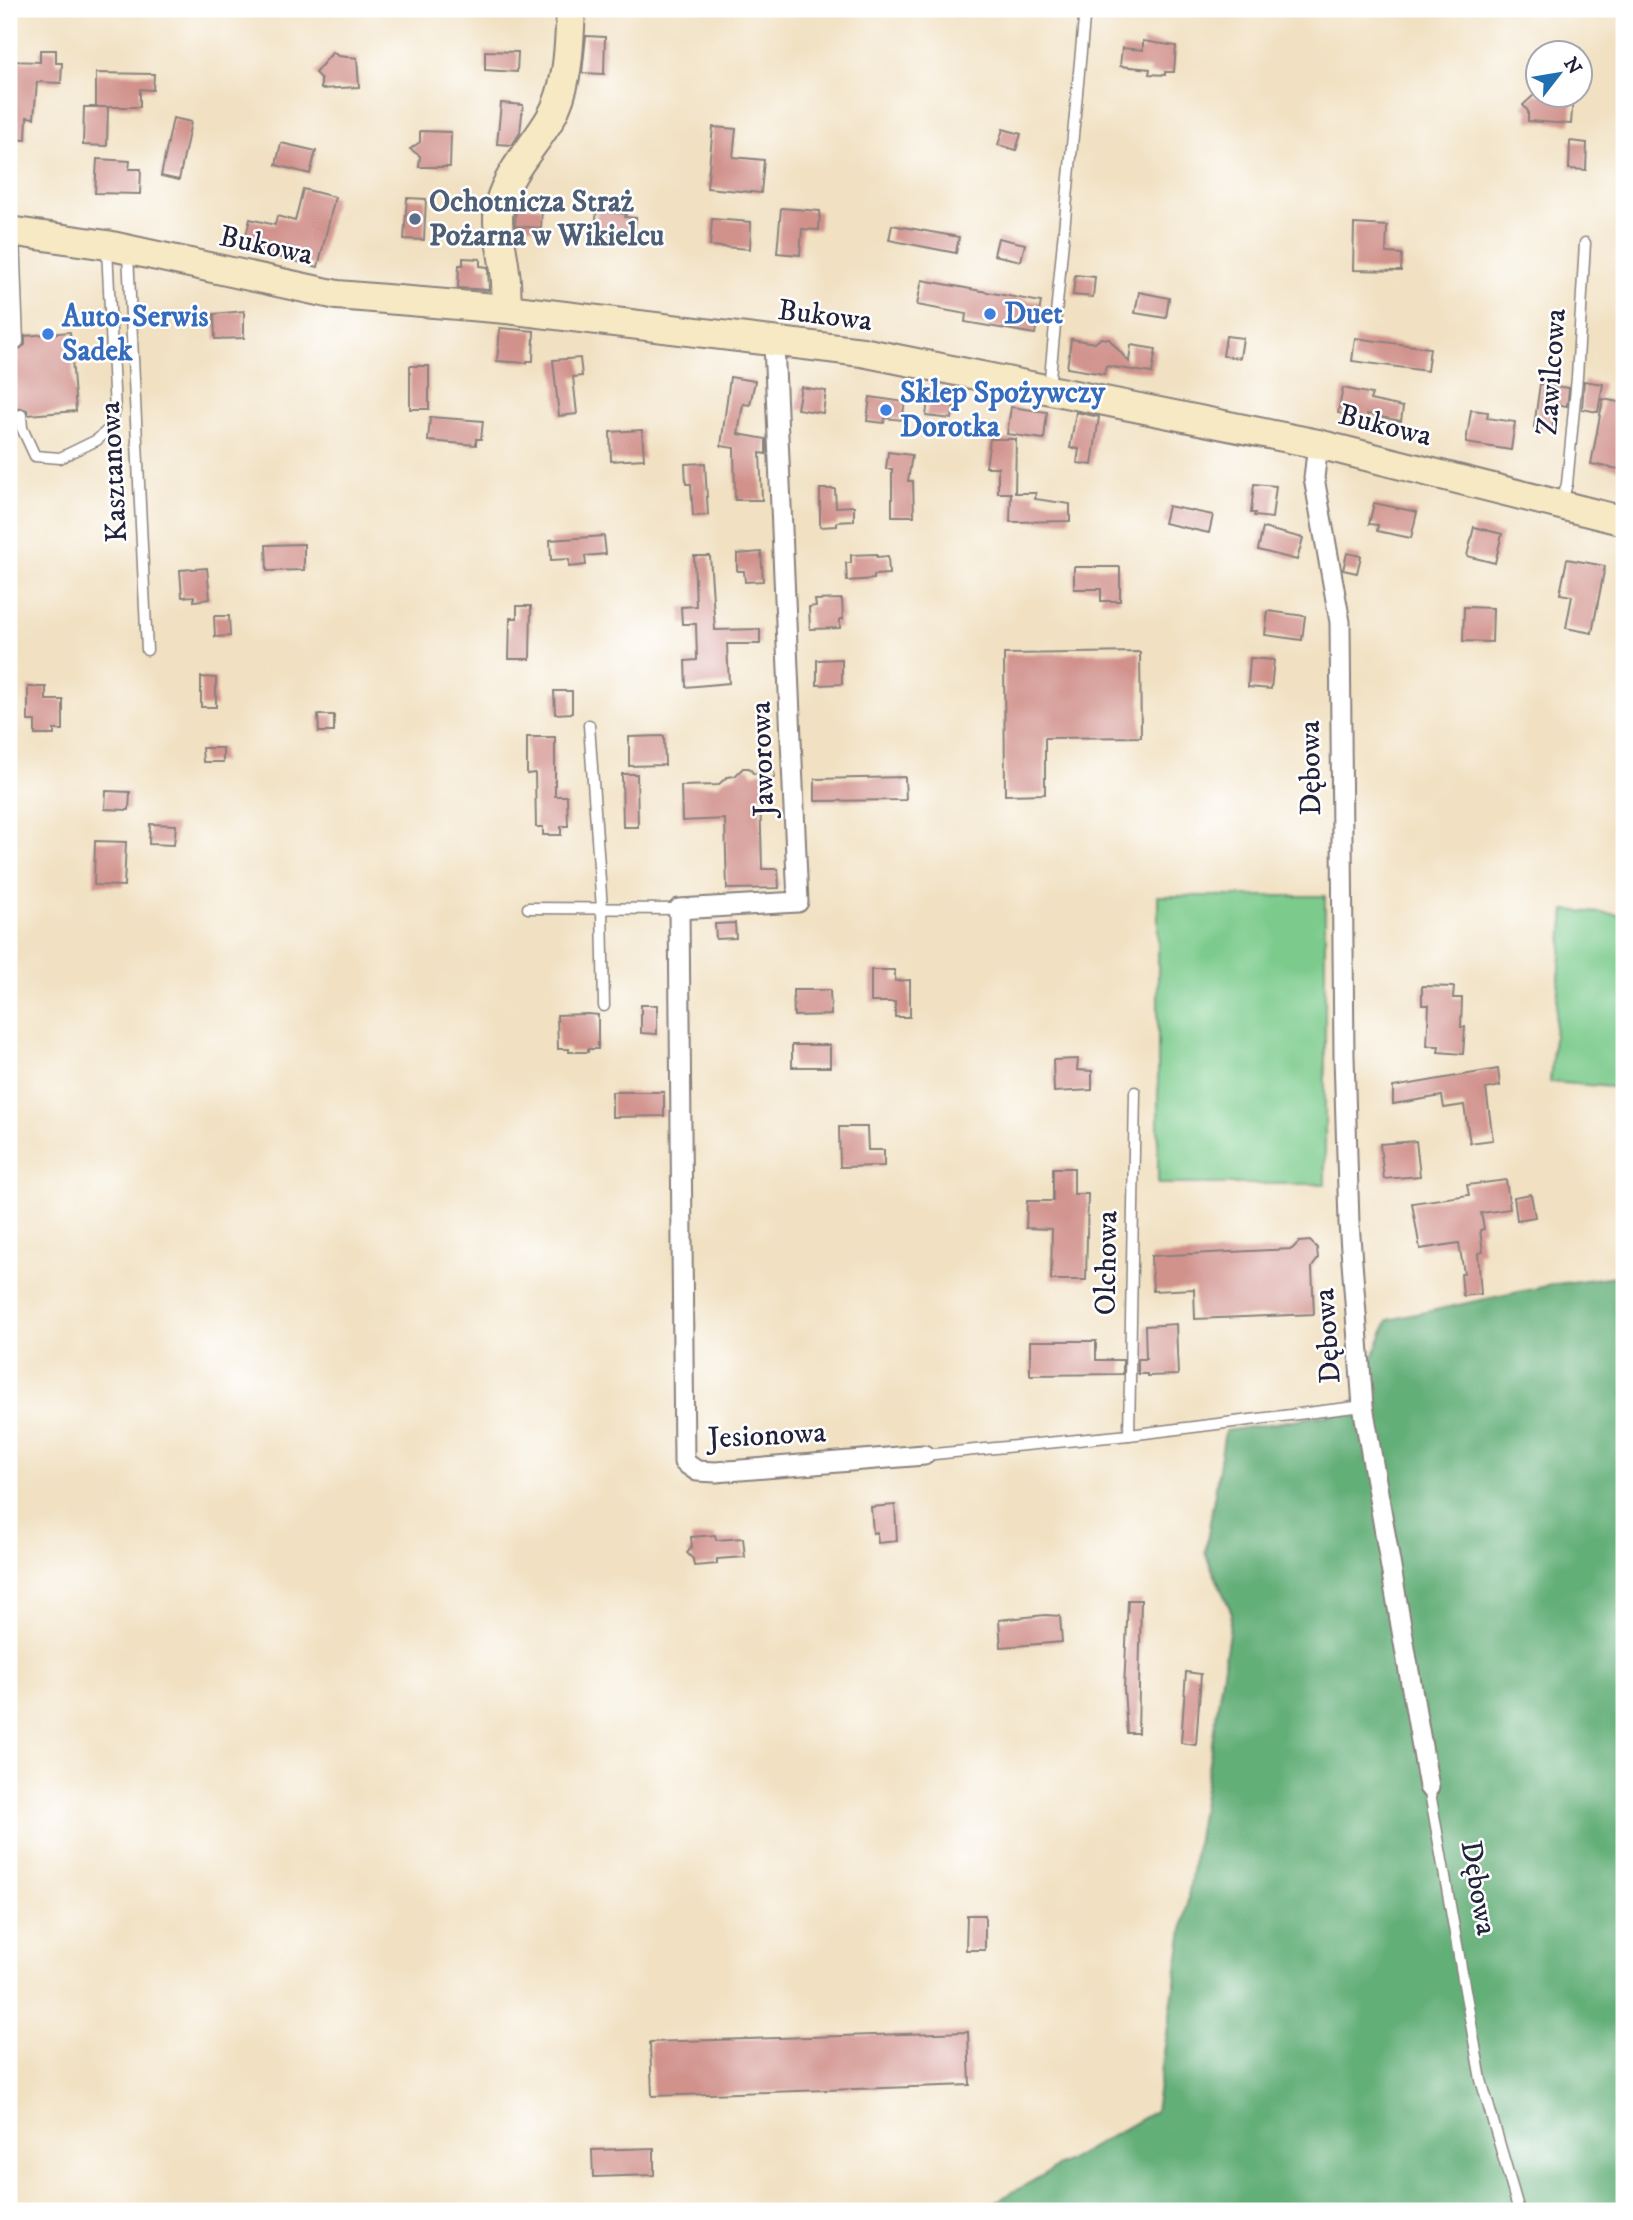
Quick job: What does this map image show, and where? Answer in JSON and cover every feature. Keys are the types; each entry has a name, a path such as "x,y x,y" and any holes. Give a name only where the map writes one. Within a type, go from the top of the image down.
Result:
{"street":[{"path":"506,309 506,274 500,236 499,204 508,183 552,117 563,88 569,58 571,9"},
{"name":"Bukowa","path":"11,232 117,247 337,295 506,309 862,352 1318,444 1624,520"},
{"name":"Jaworowa","path":"679,909 798,902 775,343"},
{"name":"Dębowa","path":"1318,444 1314,478 1340,622 1344,1056 1349,1223 1363,1406 1429,1787"},
{"name":"Jesionowa","path":"679,909 684,1462 697,1471 716,1472 924,1455"}],"lane":[{"path":"1048,390 1085,9"},
{"path":"11,232 19,342"},
{"name":"Zawilcowa","path":"1561,504 1567,484 1577,377 1585,243"},
{"path":"21,415 22,428 35,456 60,458 97,440 109,429 115,411 117,247"},
{"name":"Kasztanowa","path":"117,247 147,650"},
{"path":"589,725 602,909 604,1006"},
{"name":"Jaworowa","path":"528,908 679,909"},
{"name":"Olchowa","path":"1129,1435 1135,1092"},
{"name":"Jesionowa","path":"924,1455 1129,1435 1363,1406"},
{"name":"Dębowa","path":"1429,1787 1481,2080 1519,2211"}],"green space":[{"path":"1158,896 1325,896 1325,1184 1158,1184"},
{"path":"1565,910 1624,915 1624,1088 1550,1082"},
{"path":"1624,1275 1624,2211 980,2211 1155,2111 1232,1613 1205,1553 1225,1431 1351,1411 1388,1320 1556,1284"}],"building":[{"path":"586,36 605,37 604,74 582,73"},
{"path":"1143,41 1176,46 1174,72 1165,72 1165,75 1149,74 1150,69 1120,66 1122,48 1143,50"},
{"path":"40,50 56,50 56,63 62,63 61,83 37,82 34,118 27,117 26,140 9,139 9,61 40,62"},
{"path":"485,51 518,52 517,72 485,70"},
{"path":"333,52 338,56 357,58 359,87 321,89 321,79 315,73"},
{"path":"96,73 154,74 153,90 140,89 140,107 96,107"},
{"path":"501,103 523,105 520,133 512,145 497,144"},
{"path":"84,107 108,107 107,146 83,145"},
{"path":"1526,108 1572,108 1571,124 1528,121"},
{"path":"173,118 191,122 179,180 161,176"},
{"path":"713,127 736,129 733,157 764,160 761,193 707,188"},
{"path":"1003,129 1021,134 1016,150 998,145"},
{"path":"420,131 451,132 450,167 419,167 420,156 410,149 420,142"},
{"path":"1570,141 1587,143 1586,170 1569,169"},
{"path":"281,143 316,151 310,174 276,165"},
{"path":"97,159 130,161 129,169 141,169 140,194 95,193"},
{"path":"303,189 335,197 318,267 243,248 250,219 275,225 277,216 295,221"},
{"name":"Ochotnicza Straż Pożarna w Wikielcu","path":"407,198 426,199 424,240 404,239"},
{"path":"516,205 542,207 541,228 515,226"},
{"path":"781,208 820,211 819,230 802,229 800,255 777,253"},
{"path":"597,210 636,218 633,242 594,237"},
{"path":"712,219 751,222 750,249 710,246"},
{"path":"1354,224 1387,226 1386,253 1402,254 1401,271 1353,270"},
{"path":"892,225 959,237 956,253 889,240"},
{"path":"998,238 1025,244 1021,261 994,255"},
{"path":"463,258 480,259 480,266 488,267 489,290 458,288 459,265 463,265"},
{"path":"1075,275 1095,277 1093,297 1073,295"},
{"path":"922,280 1041,302 1035,334 965,322 966,314 917,305"},
{"path":"1139,292 1169,298 1166,318 1135,313"},
{"path":"244,311 244,338 215,339 214,314"},
{"path":"500,328 534,331 533,361 497,361"},
{"path":"70,332 76,411 28,415 27,410 21,408 16,409 14,416 9,337 12,346 19,349 25,345 25,336"},
{"path":"1226,336 1243,338 1240,358 1223,356"},
{"path":"1101,338 1109,339 1129,362 1131,345 1156,349 1152,373 1106,366 1104,374 1067,368 1071,339 1095,343"},
{"path":"1355,338 1430,348 1427,371 1352,361"},
{"path":"580,358 582,376 573,377 577,414 559,416 553,360"},
{"path":"410,366 429,366 429,409 410,409"},
{"path":"730,377 755,381 750,405 743,404 738,434 766,439 766,454 760,453 762,500 735,500 734,448 721,446"},
{"path":"1584,381 1603,384 1598,412 1582,409"},
{"path":"1540,384 1569,388 1567,406 1556,404 1552,430 1534,427"},
{"path":"801,387 826,391 823,413 797,409"},
{"path":"1343,388 1372,394 1370,400 1403,407 1401,421 1367,414 1367,419 1338,413"},
{"path":"929,393 955,396 952,419 926,416"},
{"name":"Sklep Spożywczy Dorotka","path":"870,397 905,402 902,420 885,418 884,423 867,421"},
{"path":"1603,399 1624,403 1624,436 1619,469 1591,464"},
{"path":"1011,407 1047,412 1044,439 1007,434"},
{"path":"1471,410 1488,412 1487,418 1515,422 1511,450 1466,443"},
{"path":"1076,412 1099,417 1092,465 1077,463 1079,449 1070,448"},
{"path":"430,417 483,421 481,439 476,439 476,445 428,441"},
{"path":"642,430 644,459 611,461 610,432"},
{"path":"990,439 1016,439 1015,493 1036,493 1035,499 1070,504 1070,521 1010,522 1011,493 998,493 998,467 986,467"},
{"path":"888,452 912,455 908,481 913,481 914,516 892,516 892,469 886,469"},
{"path":"705,463 708,515 693,516 691,484 686,484 685,464"},
{"path":"1254,484 1276,486 1272,518 1254,516 1255,513 1251,513"},
{"path":"820,489 835,489 836,507 854,506 854,521 820,527"},
{"path":"1374,503 1417,512 1411,538 1377,531 1378,525 1369,524"},
{"path":"1168,506 1213,515 1209,533 1164,523"},
{"path":"1474,527 1502,534 1495,563 1467,556"},
{"path":"1263,528 1303,538 1297,560 1258,550"},
{"path":"604,536 606,554 585,556 586,565 569,567 569,559 551,560 550,540"},
{"path":"304,544 304,570 267,571 266,545"},
{"path":"761,552 763,581 745,582 744,571 737,571 737,554"},
{"path":"1347,553 1361,556 1357,573 1343,570"},
{"path":"877,554 877,557 888,556 889,574 874,575 874,579 847,581 846,563 851,563 851,555"},
{"path":"694,556 710,556 715,630 760,629 760,644 727,644 729,683 686,687 685,661 697,660 696,624 682,624 681,607 696,606"},
{"path":"1567,559 1605,566 1592,633 1566,628 1572,596 1560,594"},
{"path":"1074,567 1120,567 1120,601 1101,601 1101,589 1074,589"},
{"path":"207,568 210,599 194,601 194,596 182,597 180,570"},
{"path":"842,599 843,619 840,619 840,628 810,629 809,607 816,606 815,600"},
{"path":"517,606 531,606 530,659 509,659 510,618 517,618"},
{"path":"1464,607 1493,608 1492,642 1463,641"},
{"path":"1268,611 1305,616 1302,640 1265,635"},
{"path":"214,616 229,616 230,636 215,637"},
{"path":"1140,652 1141,737 1045,738 1045,794 1005,795 1004,654"},
{"path":"1250,658 1274,660 1271,689 1248,687"},
{"path":"842,659 842,684 817,685 817,660"},
{"path":"201,677 216,678 216,707 201,707"},
{"path":"28,687 46,687 46,700 63,700 63,730 54,730 54,735 35,735 35,721 28,721"},
{"path":"554,691 572,691 572,713 555,714"},
{"path":"318,715 334,715 334,732 319,732"},
{"path":"664,736 665,765 629,766 629,737"},
{"path":"527,737 555,737 555,796 567,796 568,826 561,826 561,835 543,835 543,827 536,827 535,773 527,774"},
{"path":"202,748 223,748 223,762 203,762"},
{"path":"743,768 749,768 754,774 773,769 775,776 768,785 768,794 760,794 762,869 778,869 779,888 727,889 725,819 682,821 681,786 718,785 727,777 735,776"},
{"path":"622,774 637,774 638,827 623,827"},
{"path":"905,777 906,800 815,801 815,779"},
{"path":"106,791 130,792 129,810 105,809"},
{"path":"150,824 176,825 174,845 149,844"},
{"path":"95,841 126,842 124,886 94,885"},
{"path":"735,923 736,938 716,939 715,924"},
{"path":"871,970 895,970 895,981 910,980 910,1017 895,1017 895,1002 871,1002"},
{"path":"1422,986 1454,987 1453,998 1462,998 1461,1027 1465,1027 1463,1054 1438,1052 1439,1046 1427,1046 1429,1005 1422,1005"},
{"path":"793,990 830,990 831,1015 794,1016"},
{"path":"641,1005 657,1005 657,1034 641,1033"},
{"path":"557,1015 598,1015 598,1049 569,1052 569,1049 558,1049"},
{"path":"792,1045 830,1045 830,1067 792,1067"},
{"path":"1078,1059 1077,1070 1092,1071 1092,1090 1054,1092 1053,1060"},
{"path":"1498,1069 1500,1086 1486,1089 1493,1140 1470,1143 1464,1105 1444,1108 1442,1096 1393,1104 1393,1087"},
{"path":"612,1092 664,1092 664,1116 612,1117"},
{"path":"839,1127 867,1127 868,1150 884,1150 884,1166 840,1167"},
{"path":"1416,1141 1420,1176 1384,1179 1380,1144"},
{"path":"1053,1168 1074,1168 1074,1194 1088,1194 1086,1280 1051,1280 1052,1229 1026,1228 1027,1201 1053,1201"},
{"path":"1506,1180 1510,1209 1481,1213 1484,1229 1480,1230 1483,1252 1478,1253 1481,1294 1463,1296 1461,1274 1464,1273 1459,1243 1420,1249 1412,1203 1469,1195 1467,1185"},
{"path":"1531,1194 1535,1217 1517,1220 1514,1197"},
{"path":"1310,1241 1317,1248 1318,1259 1312,1267 1314,1314 1195,1319 1194,1289 1153,1291 1151,1256 1292,1249 1299,1242"},
{"path":"1176,1324 1178,1375 1138,1374 1138,1359 1146,1359 1145,1326"},
{"path":"1030,1341 1096,1341 1096,1360 1123,1360 1123,1374 1030,1375"},
{"path":"895,1505 897,1541 878,1543 877,1532 873,1533 871,1507"},
{"path":"715,1535 716,1540 743,1538 745,1557 717,1559 717,1564 694,1566 693,1559 687,1553 692,1547 691,1537"},
{"path":"1128,1600 1141,1600 1138,1733 1127,1733 1124,1689"},
{"path":"1060,1616 1062,1642 1001,1647 999,1620"},
{"path":"1186,1672 1201,1674 1196,1745 1181,1743"},
{"path":"967,1915 985,1915 985,1950 966,1950"},
{"path":"968,2032 970,2085 652,2096 650,2042"},
{"path":"654,2148 654,2175 593,2177 592,2150"}],"place":[{"name":"Ochotnicza Straż Pożarna w Wikielcu","path":"415,219"},
{"name":"Duet","path":"990,314"},
{"name":"Auto-Serwis Sadek","path":"48,334"},
{"name":"Sklep Spożywczy Dorotka","path":"886,410"}]}
